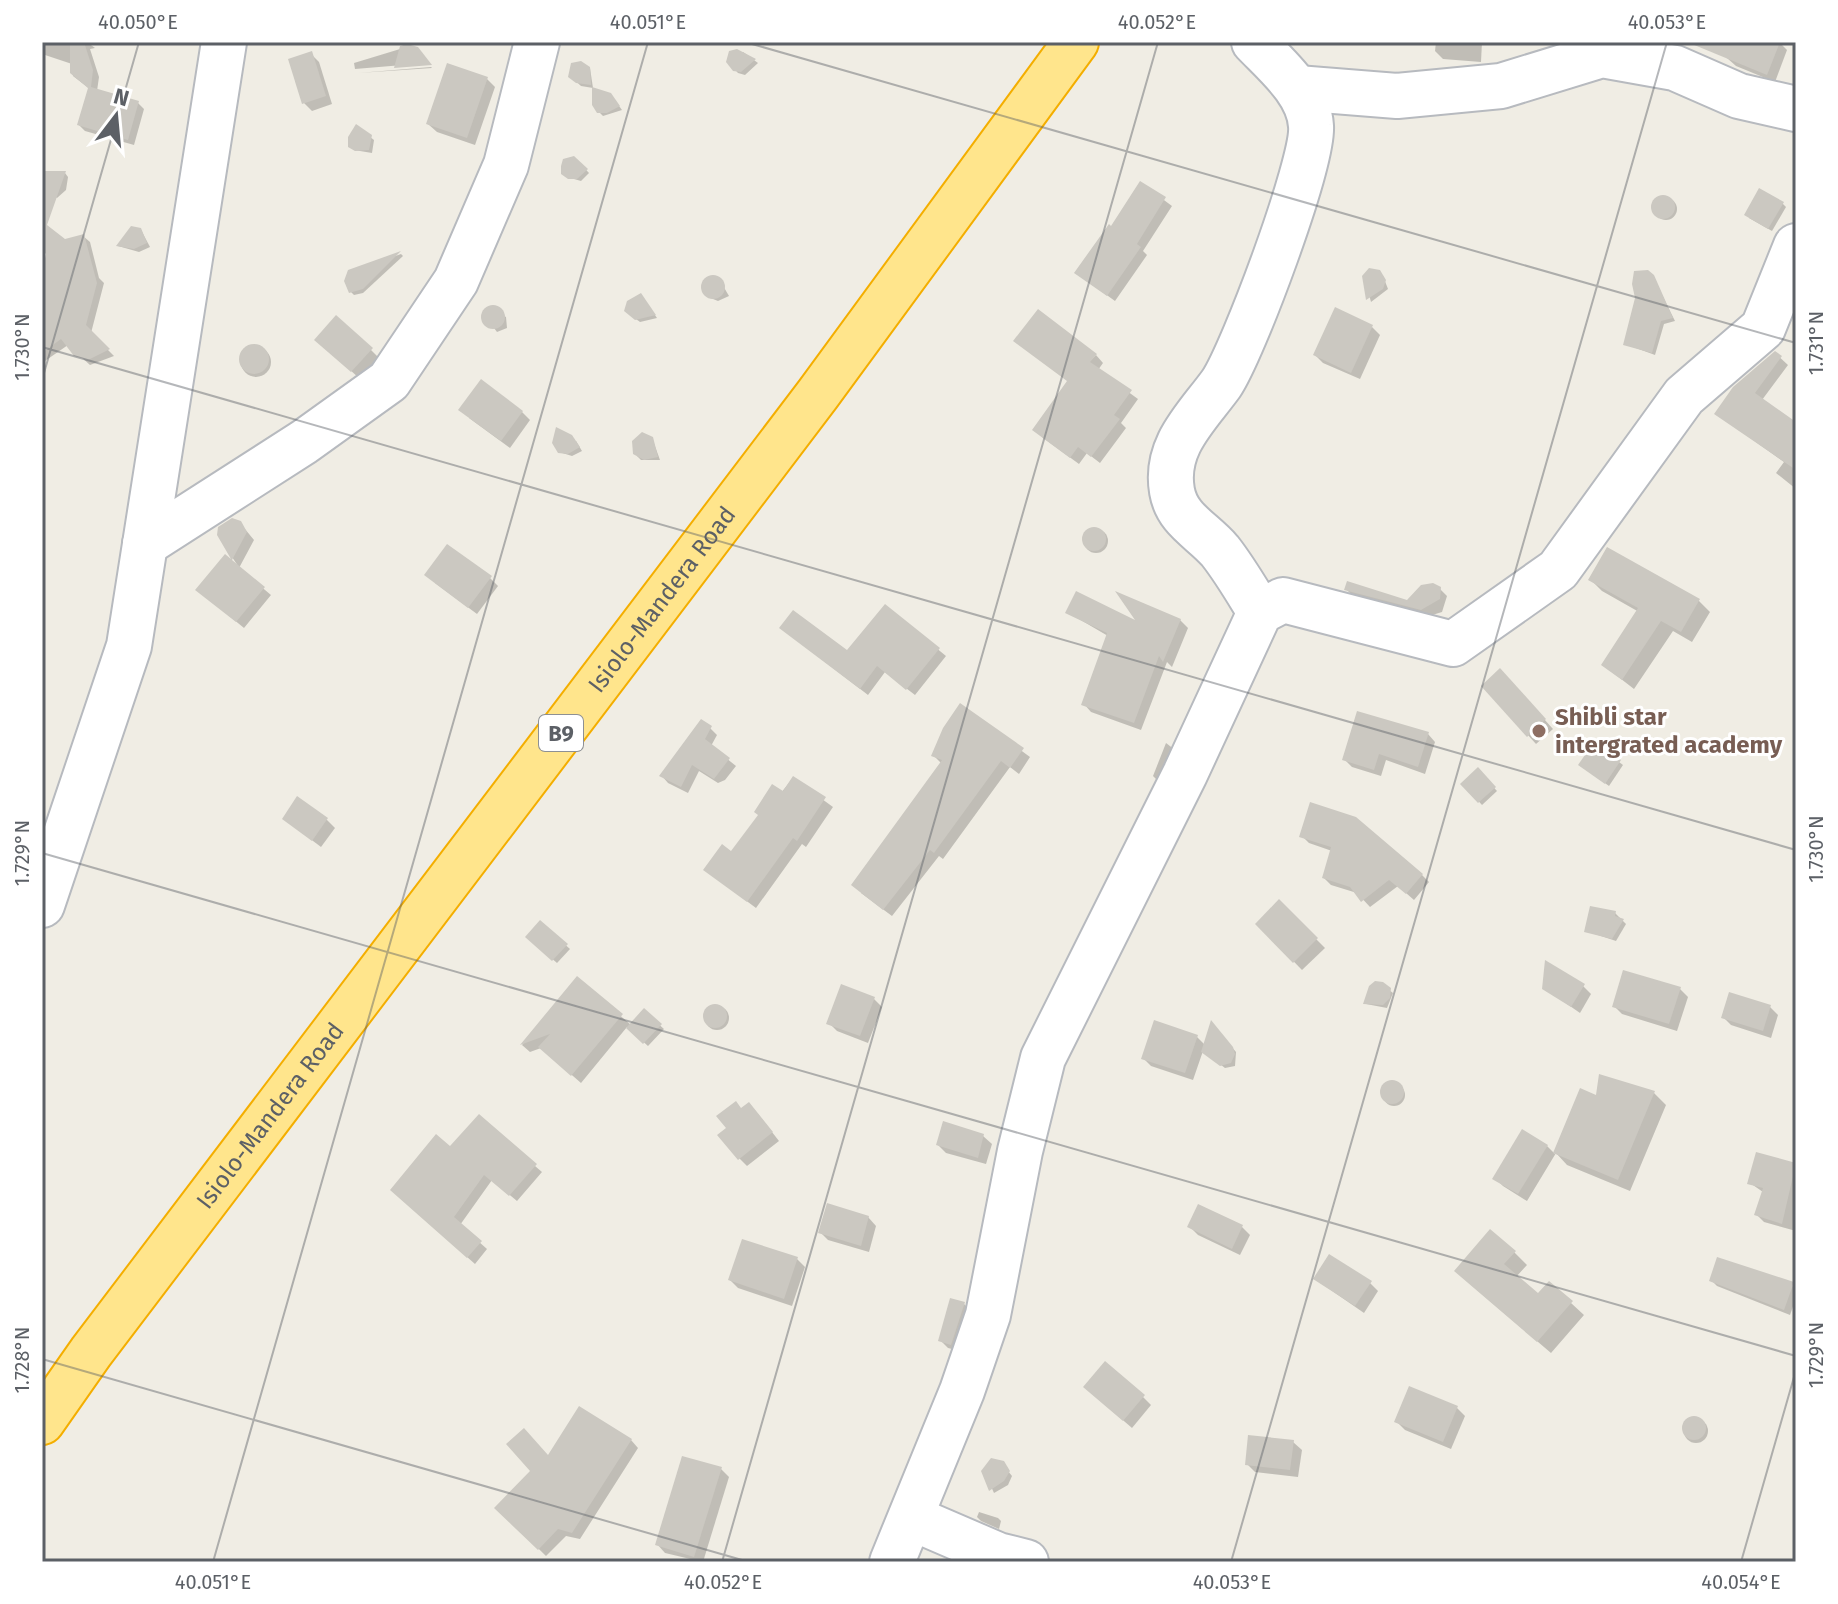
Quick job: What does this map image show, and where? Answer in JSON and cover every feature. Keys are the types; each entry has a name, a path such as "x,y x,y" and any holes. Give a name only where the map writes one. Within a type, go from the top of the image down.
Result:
{"highway":[{"name":"Isiolo-Mandera Road","path":"42,1422 91,1352 808,407 1076,42"}],"street":[{"path":"42,905 129,646 224,42"},
{"path":"145,544 304,442 389,381 456,281 506,165 537,42"},
{"path":"1254,42 1297,88 1311,125 1306,165 1241,343 1222,383 1188,423 1172,460 1171,487 1177,511 1217,549 1260,612"},
{"path":"1297,88 1397,96 1501,86 1602,55 1675,68 1739,96 1796,109"},
{"path":"892,1562 912,1518 988,1315 1020,1151 1043,1058 1185,774 1260,612 1283,600 1453,644 1558,570 1684,396 1763,328 1796,246"},
{"path":"912,1518 998,1555 1026,1562"}],"building":[{"path":"70,42 84,42 93,70 91,87 139,101 128,140 77,125 88,88 70,73"},
{"path":"1687,42 1780,42 1767,75"},
{"path":"400,46 418,47 432,65 394,68"},
{"path":"737,49 756,59 741,72 733,71 726,62 729,51"},
{"path":"312,51 326,96 302,104 288,59"},
{"path":"581,61 590,67 591,85 576,83 568,77 571,63"},
{"path":"447,63 488,77 467,138 426,124"},
{"path":"592,87 611,93 620,106 607,113 597,113 592,105"},
{"path":"356,124 372,135 369,150 355,151 348,147 348,137"},
{"path":"574,156 588,169 577,179 568,179 561,174 561,166 563,159"},
{"path":"42,171 66,171 47,225 65,239 84,234 97,283 86,325 110,349 88,360 74,356 61,339 42,353 42,271 46,254 42,250"},
{"path":"1140,181 1166,197 1137,244 1141,247 1107,296 1074,273 1109,224 1111,226"},
{"path":"1759,188 1784,202 1768,229 1744,215"},
{"path":"1663,195 1672,198 1675,207 1672,216 1663,219 1654,216 1651,207 1654,198"},
{"path":"131,226 141,228 147,243 134,249 116,246"},
{"path":"401,251 363,289 349,293 344,281 348,270"},
{"path":"1369,268 1380,270 1386,280 1383,289 1366,300 1362,276"},
{"path":"1648,270 1654,275 1673,318 1661,321 1652,353 1623,345 1635,298 1632,284 1634,271"},
{"path":"713,275 724,282 725,287 718,298 713,299 702,292 701,287 708,276"},
{"path":"641,293 656,315 635,320 624,311 627,301"},
{"path":"493,305 504,312 505,317 498,328 493,329 482,322 481,317 488,306"},
{"path":"1335,307 1373,325 1351,373 1313,355"},
{"path":"1038,309 1097,354 1090,362 1132,390 1114,415 1120,419 1091,457 1078,447 1070,458 1032,430 1067,381 1013,341"},
{"path":"336,315 373,348 351,372 314,340"},
{"path":"254,344 265,348 269,359 265,370 254,374 243,370 239,359 243,348"},
{"path":"1775,351 1782,356 1755,393 1796,422 1796,470 1714,414 1733,387"},
{"path":"481,379 523,411 501,441 458,410"},
{"path":"556,427 572,435 580,447 568,454 558,453 552,443"},
{"path":"642,432 653,437 658,457 644,460 633,454 632,441"},
{"path":"232,518 241,521 247,532 232,560 265,587 236,622 195,590 225,554 231,559 217,535 218,527"},
{"path":"1094,527 1103,530 1106,539 1103,548 1094,551 1085,548 1082,539 1085,530"},
{"path":"447,544 492,576 468,608 424,575"},
{"path":"1607,547 1700,599 1681,632 1661,621 1622,680 1601,665 1638,608 1588,580"},
{"path":"1347,581 1407,600 1421,585 1433,583 1441,587 1440,599 1421,610 1344,590"},
{"path":"1076,591 1135,620 1115,591 1181,619 1163,662 1159,656 1134,723 1081,705 1107,633 1065,613"},
{"path":"885,604 940,648 906,690 877,666 860,689 779,628 793,610 847,650"},
{"path":"1500,668 1546,719 1527,737 1481,686"},
{"path":"960,703 1024,748 1010,768 1001,761 934,853 930,850 883,910 851,885 942,760 931,756 943,728"},
{"path":"1357,711 1429,732 1418,767 1379,754 1374,770 1342,760"},
{"path":"701,719 712,726 705,739 730,758 714,779 692,765 681,787 659,776"},
{"path":"1594,742 1621,760 1605,784 1578,765"},
{"path":"1478,767 1496,787 1478,803 1460,784"},
{"path":"793,776 826,797 797,841 793,838 747,902 703,870 722,844 731,851 758,815 754,812 772,784 783,791"},
{"path":"297,796 328,818 312,841 282,819"},
{"path":"1310,802 1356,817 1423,874 1406,894 1389,880 1361,902 1350,887 1322,878 1331,847 1299,837"},
{"path":"1279,899 1318,938 1293,963 1255,924"},
{"path":"1590,906 1616,911 1615,916 1624,919 1612,939 1584,932"},
{"path":"540,920 568,944 552,961 525,937"},
{"path":"1545,960 1585,984 1571,1007 1542,989"},
{"path":"1623,970 1681,987 1669,1024 1612,1007"},
{"path":"577,976 623,1014 571,1076 538,1047 550,1034 520,1045"},
{"path":"1375,981 1391,988 1390,998 1383,1005 1363,1004 1369,986"},
{"path":"841,984 875,997 860,1036 826,1024"},
{"path":"1729,992 1771,1005 1763,1031 1721,1018"},
{"path":"715,1004 724,1007 727,1016 724,1025 715,1028 706,1025 703,1016 706,1007"},
{"path":"644,1008 662,1024 643,1044 626,1028"},
{"path":"1154,1020 1198,1035 1185,1073 1141,1059"},
{"path":"1211,1020 1233,1047 1235,1054 1231,1063 1220,1066 1201,1052"},
{"path":"1599,1074 1655,1091 1618,1180 1553,1153 1580,1088 1596,1095"},
{"path":"1392,1080 1401,1083 1404,1092 1401,1101 1392,1104 1383,1101 1380,1092 1383,1083"},
{"path":"736,1101 741,1108 749,1102 773,1132 738,1160 717,1135 726,1128 716,1116"},
{"path":"479,1114 537,1164 509,1196 484,1175 454,1217 482,1241 467,1258 390,1190 436,1134 450,1146"},
{"path":"943,1121 984,1134 978,1158 936,1145"},
{"path":"1522,1129 1548,1145 1518,1194 1492,1179"},
{"path":"1756,1152 1796,1163 1782,1224 1754,1215 1763,1188 1747,1184"},
{"path":"827,1203 869,1216 861,1246 818,1233"},
{"path":"1198,1204 1243,1225 1232,1249 1187,1227"},
{"path":"1490,1229 1516,1251 1504,1264 1538,1293 1549,1281 1573,1301 1537,1342 1454,1271"},
{"path":"742,1239 798,1257 784,1299 728,1280"},
{"path":"1329,1254 1372,1281 1355,1306 1313,1279"},
{"path":"1717,1257 1794,1282 1784,1310 1709,1281"},
{"path":"950,1298 965,1302 951,1345 938,1341"},
{"path":"1105,1361 1145,1395 1123,1421 1083,1387"},
{"path":"1409,1386 1458,1406 1443,1442 1394,1422"},
{"path":"579,1406 632,1439 572,1533 558,1529 538,1550 494,1508 530,1471 506,1444 524,1428 548,1455"},
{"path":"1694,1416 1703,1419 1706,1428 1703,1437 1694,1440 1685,1437 1682,1428 1685,1419"},
{"path":"1248,1435 1294,1440 1290,1470 1245,1465"},
{"path":"682,1456 722,1467 694,1557 655,1545"},
{"path":"991,1458 1004,1461 1010,1471 1004,1481 989,1491 981,1471"}],"place":[{"name":"Shibli star intergrated academy","path":"1539,731"}]}
